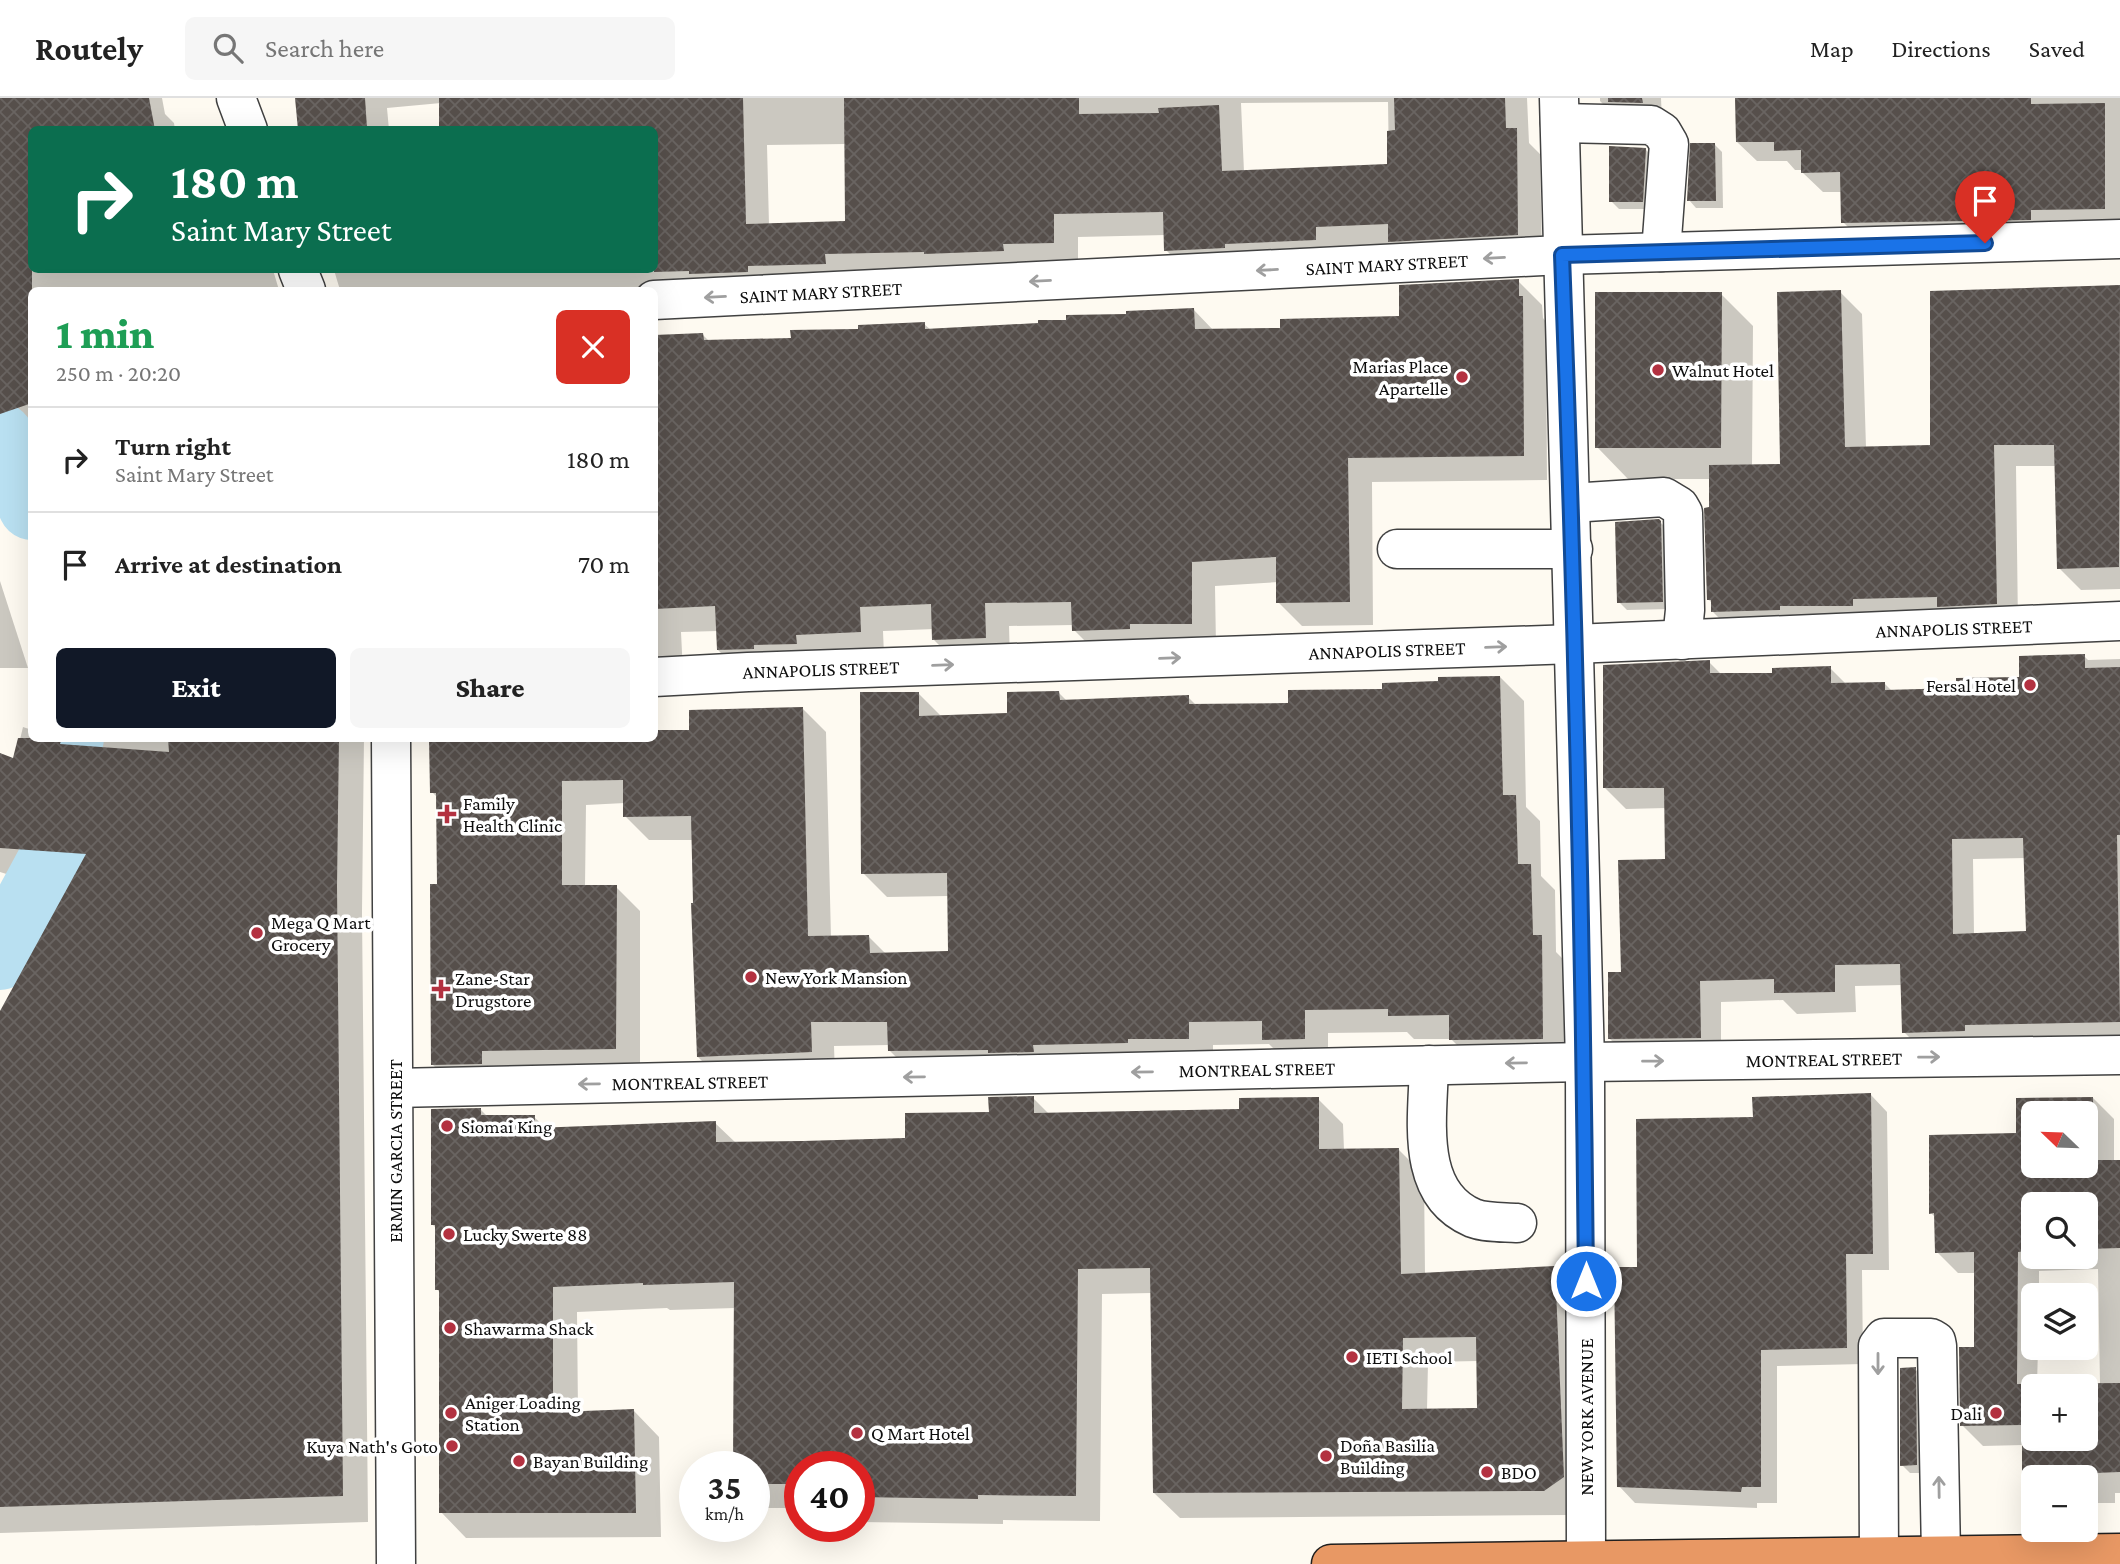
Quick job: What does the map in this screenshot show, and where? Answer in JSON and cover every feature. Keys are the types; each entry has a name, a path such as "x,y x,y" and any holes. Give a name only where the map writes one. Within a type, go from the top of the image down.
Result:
{"highway":[{"path":"1331,1564 2120,1553"}],"street":[{"path":"236,98 246,126"},
{"path":"1559,110 1651,125 1662,132 1669,144 1661,252"},
{"name":"NEW YORK AVENUE","path":"1559,110 1585,1062 1586,1560"},
{"name":"SAINT MARY STREET","path":"658,300 1562,255 2120,239"},
{"path":"1571,503 1664,497 1679,506 1683,513 1685,610 1682,640"},
{"path":"1397,549 1573,549"},
{"name":"ANNAPOLIS STREET","path":"658,677 748,671 1574,644 2120,621"},
{"name":"ERMIN GARCIA STREET","path":"390,742 396,1564"},
{"name":"MONTREAL STREET","path":"394,1088 1585,1062 2120,1055"},
{"path":"1429,1066 1428,1156 1434,1180 1451,1205 1475,1219 1517,1223"},
{"path":"1878,1556 1878,1346 1884,1338 1931,1338 1936,1341 1941,1555"}],"building":[{"path":"0,98 149,98 154,126 28,126 28,273 32,273 32,287 28,287 28,404 0,414"},
{"path":"295,98 365,98 367,126 298,126"},
{"path":"439,98 743,98 746,224 845,221 844,98 1079,98 1079,114 1159,113 1158,108 1219,105 1222,171 1387,164 1387,131 1395,130 1394,98 1505,98 1506,128 1517,128 1518,235 1388,242 1388,224 1316,227 1316,240 1225,244 1225,248 1164,251 1163,212 1054,214 1054,243 1003,244 1004,251 825,254 826,264 748,266 748,272 658,272 658,126 439,126"},
{"path":"1608,98 1642,98 1643,103 1608,102"},
{"path":"1735,98 2031,98 2031,104 2105,103 2105,209 2031,210 2031,220 1841,223 1840,172 1801,173 1801,150 1774,151 1774,142 1736,142"},
{"path":"1690,143 1715,143 1716,201 1687,201"},
{"path":"1609,146 1646,148 1643,202 1609,202"},
{"path":"1519,279 1519,296 1523,296 1524,456 1348,458 1350,602 1276,603 1276,557 1192,562 1192,624 1130,624 1130,629 1072,631 1071,602 985,603 986,638 932,640 931,604 860,607 861,632 796,635 797,644 754,645 754,649 717,650 715,606 658,609 658,335 703,333 704,340 791,338 790,330 858,329 858,325 925,322 925,329 1038,323 1038,320 1066,320 1066,315 1126,314 1126,311 1194,308 1195,329 1280,328 1280,319 1399,316 1399,285"},
{"path":"2120,285 2119,567 2057,569 2054,445 1994,445 1997,604 1937,607 1937,597 1853,599 1853,606 1780,606 1780,610 1711,612 1711,600 1707,600 1704,508 1709,507 1709,465 1780,464 1777,292 1841,290 1845,447 1930,445 1930,291"},
{"name":"Walnut Hotel","path":"1595,292 1722,292 1721,448 1595,448"},
{"path":"1659,519 1663,602 1617,603 1615,522"},
{"path":"2085,654 2085,668 2120,667 2120,835 2117,835 2120,1022 1965,1025 1965,1031 1902,1033 1900,964 1835,965 1835,992 1774,993 1774,979 1700,981 1701,1038 1608,1039 1608,972 1621,972 1618,860 1665,859 1664,788 1603,788 1603,665 1710,660 1710,673 1772,673 1772,668 1831,666 1831,683 1885,682 1885,690 1956,688 1956,678 2019,677 2019,656","holes":["2023,838 2026,931 1953,934 1952,839"]},
{"path":"1500,676 1503,795 1516,795 1518,864 1531,864 1533,935 1542,935 1543,1039 1449,1040 1449,1015 1388,1016 1388,1009 1305,1010 1305,1039 1262,1040 1262,1021 1189,1022 1189,1039 1128,1039 1128,1043 1033,1045 1034,1052 888,1051 887,1022 811,1022 812,1052 697,1057 691,903 691,816 623,817 623,780 562,781 562,885 617,885 616,1049 482,1051 482,1064 431,1065 430,884 437,884 436,793 430,793 429,742 658,742 658,730 689,730 689,710 803,707 808,936 869,935 870,953 948,951 947,873 861,874 860,692 919,692 919,716 1007,713 1007,692 1059,691 1060,700 1189,695 1189,704 1288,703 1288,690 1382,689 1382,683 1438,681 1438,677"},
{"path":"18,738 28,738 28,742 61,742 60,744 169,752 168,742 339,742 337,886 343,1496 0,1507 0,1011 86,854 0,848 0,753 13,758"},
{"path":"1871,1093 1873,1254 1846,1254 1847,1348 1761,1350 1761,1487 1742,1487 1741,1492 1617,1487 1614,1267 1637,1267 1636,1119 1753,1117 1752,1097"},
{"path":"1034,1096 1034,1113 1239,1109 1239,1098 1319,1097 1319,1149 1399,1148 1401,1274 1555,1266 1564,1477 1544,1491 1153,1493 1150,1268 1078,1269 1076,1496 978,1495 978,1499 875,1497 875,1451 784,1451 784,1484 770,1484 770,1451 733,1451 734,1282 643,1283 553,1287 553,1409 559,1409 559,1412 634,1409 636,1513 439,1513 439,1290 435,1290 435,1225 431,1225 431,1109 481,1108 481,1115 535,1115 535,1128 716,1121 716,1142 905,1138 905,1113 989,1112 988,1097","holes":["1476,1337 1477,1408 1402,1409 1403,1338"]},
{"path":"2093,1097 2093,1101 2021,1101 2021,1178 2098,1178 2098,1160 2120,1160 2120,1248 2098,1249 2098,1192 2021,1192 2017,1384 2021,1384 2021,1425 1960,1426 1959,1347 1974,1347 1974,1252 1935,1253 1934,1213 1929,1214 1929,1135 2016,1133 2016,1098"},
{"path":"1916,1367 1917,1465 1900,1466 1900,1368"},
{"path":"2098,1383 2120,1383 2120,1472 2098,1473 2098,1465 2022,1465 2022,1451 2098,1451"}],"waterway":[{"path":"0,437 28,497"},
{"path":"0,956 52,860 64,754 68,742"}],"place":[{"name":"Walnut Hotel","path":"1658,370"},
{"name":"Marias Place Apartelle","path":"1462,377"},
{"name":"Fersal Hotel","path":"2030,685"},
{"name":"Family Health Clinic","path":"447,814"},
{"name":"Mega Q Mart Grocery","path":"257,933"},
{"name":"New York Mansion","path":"751,977"},
{"name":"Zane-Star Drugstore","path":"441,989"},
{"name":"Siomai King","path":"447,1126"},
{"name":"Lucky Swerte 88","path":"449,1234"},
{"name":"Shawarma Shack","path":"450,1328"},
{"name":"IETI School","path":"1352,1357"},
{"name":"Aniger Loading Station","path":"451,1413"},
{"name":"Dali","path":"1996,1413"},
{"name":"Q Mart Hotel","path":"857,1433"},
{"name":"Kuya Nath's Goto","path":"452,1446"},
{"name":"Doña Basilia Building","path":"1326,1456"},
{"name":"Bayan Building","path":"519,1461"},
{"name":"BDO","path":"1487,1472"}],"route":[{"path":"1586,1281 1585,1062 1573,549 1562,255 1985,243"}]}
